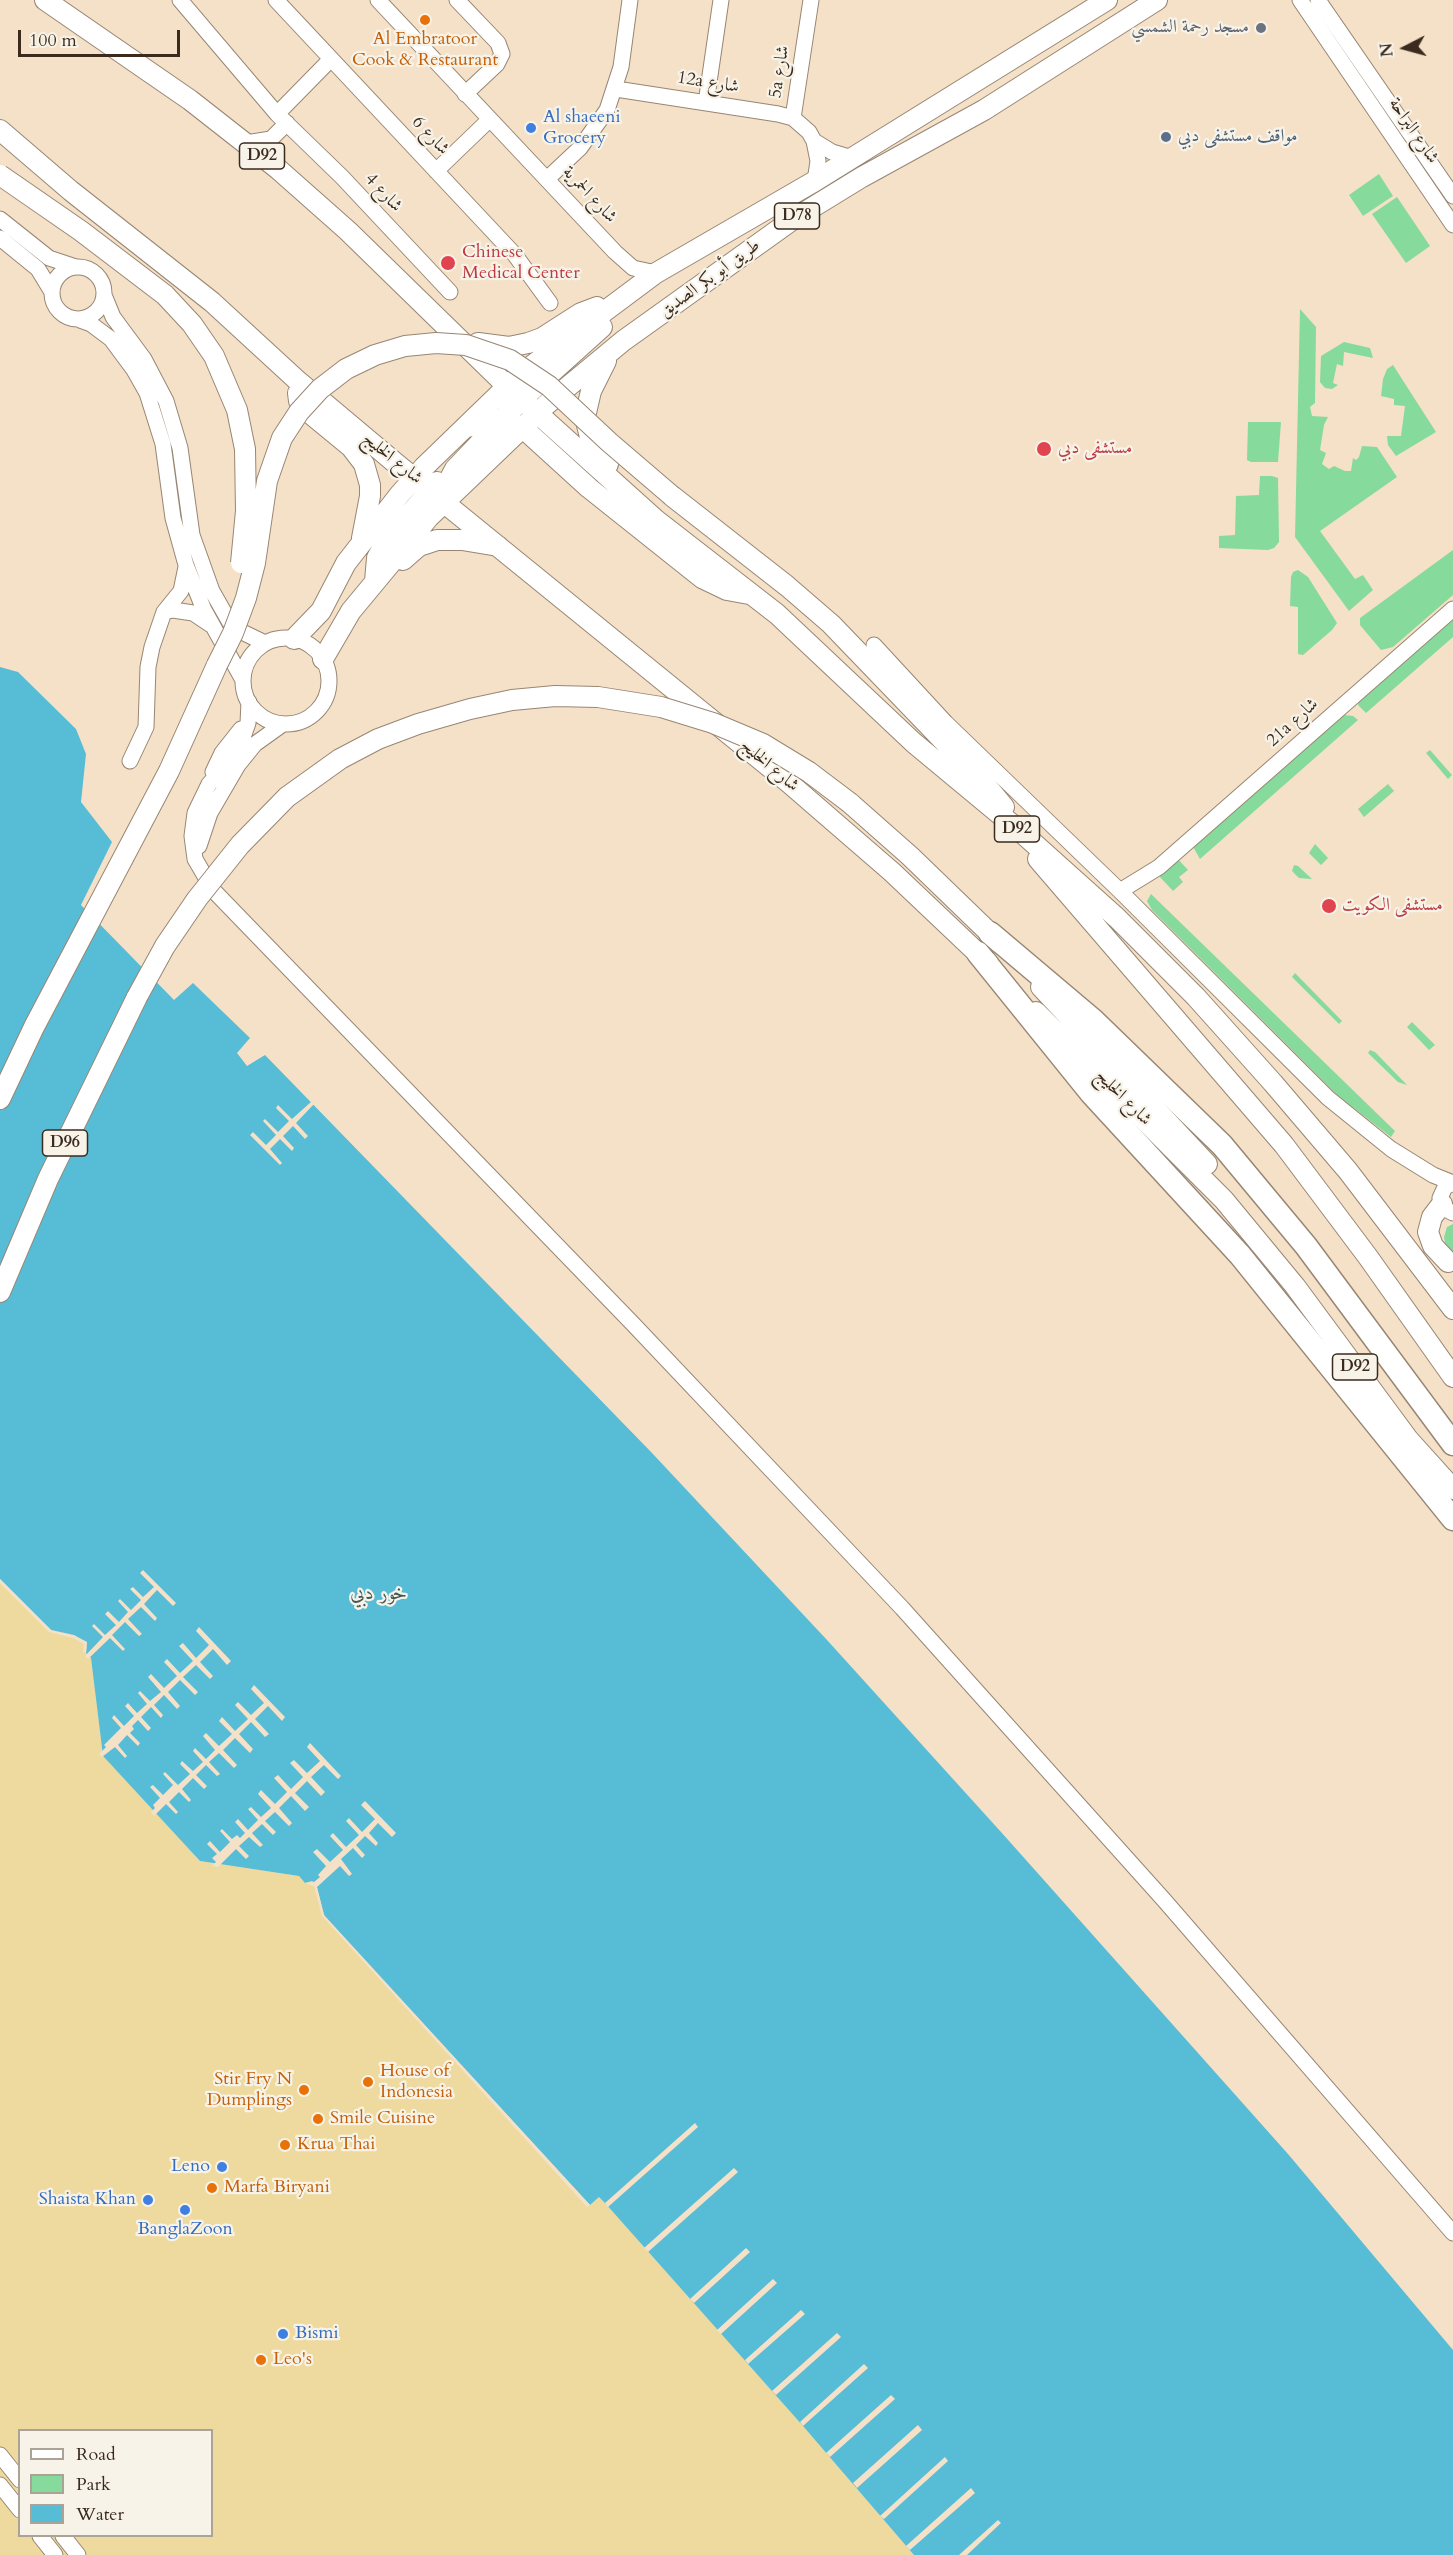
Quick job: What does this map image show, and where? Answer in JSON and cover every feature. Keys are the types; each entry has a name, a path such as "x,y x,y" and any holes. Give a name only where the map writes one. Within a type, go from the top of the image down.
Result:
{"highway":[{"path":"990,933 1093,1020 1206,1128 1279,1211 1453,1444"},
{"path":"978,953 1091,1093 1240,1255 1453,1519"}],"main road":[{"name":"D92","path":"45,0 150,71 278,169 348,231 537,414 656,520 755,595 800,633 914,743 1020,831 1125,926 1235,1040 1348,1171 1453,1309"},
{"name":"طريق أبو بكر الصديق","path":"428,484 461,431 506,385 656,273 815,181 1107,0"},
{"path":"1150,1 1173,0"},
{"name":"طريق أبو بكر الصديق","path":"428,484 488,459 623,341 792,220 862,177 984,110 1150,1"},
{"path":"912,150 939,126 994,88 995,79 989,73"},
{"name":"شارع الخليج","path":"0,130 71,191 213,302 299,382 428,484 500,546 788,782 892,872 978,953 1196,1170 1256,1238 1408,1439 1453,1489"},
{"path":"0,175 116,256 165,296 192,324 223,374 242,429 247,468 238,585 218,665"},
{"path":"458,338 501,347 528,343 542,338 581,313 613,304"},
{"path":"428,484 447,484 451,470 497,420 608,321 613,304"},
{"path":"623,341 607,360 595,381 588,400 585,417 586,430 596,452 640,493 656,520"},
{"path":"0,1099 34,1027 169,771 233,633 246,598 255,563 267,481 282,438 298,412 320,389 346,369 375,355 405,346 443,343 481,349 510,360 549,386 672,496 795,592 852,644 986,785 1055,881 1116,947 1178,1024 1284,1145 1362,1249 1453,1377"},
{"path":"299,382 298,395 302,406 351,447 364,464 368,475 370,496 360,545"},
{"path":"497,420 506,385"},
{"path":"461,431 473,424 497,420 522,427 589,488 702,578 727,590 755,595"},
{"path":"294,639 321,611 342,571 360,545 428,484 451,470 488,459"},
{"path":"323,659 340,627 375,581 428,484"},
{"path":"375,581 389,574 419,546 428,542 446,539 500,546"},
{"name":"D96","path":"0,1292 72,1127 122,1026 160,955 217,871 287,796 340,759 398,731 491,704 534,698 577,696 640,703 713,723 786,758 850,803 910,856 990,933"},
{"path":"990,933 1211,1169 1233,1199 1256,1238"},
{"path":"1446,1206 1437,1234 1451,1265"},
{"path":"1360,1317 1396,1353 1453,1427"}],"street":[{"name":"شارع 4","path":"180,0 282,118 450,292"},
{"name":"شارع 6","path":"276,0 515,255 550,303"},
{"name":"شارع الحمرية","path":"378,0 615,252 633,268 656,273"},
{"path":"457,0 498,43 502,54 497,64 465,94"},
{"path":"547,179 580,148 607,110 616,89 630,0"},
{"path":"706,103 721,0"},
{"name":"5a شارع","path":"811,0 793,118 809,132 814,141 832,152 852,158"},
{"name":"شارع البراحة","path":"1300,0 1453,225"},
{"name":"شارع البراحة","path":"1318,0 1453,196"},
{"path":"278,169 274,155 276,136 282,118 331,59"},
{"path":"1360,88 1360,110"},
{"name":"12a شارع","path":"616,89 793,118"},
{"path":"436,171 489,120"},
{"path":"246,143 265,141 276,136"},
{"path":"814,141 818,161 815,181"},
{"path":"0,219 49,258 94,273 102,283 113,317 144,359 166,401 180,448 192,536 212,591 229,621 240,631 265,643"},
{"path":"0,238 38,269 52,292 54,304 62,314 91,324 111,339 134,370 147,393 163,444 173,518 186,565 204,610 243,680 249,702 248,723 236,752 209,784 199,803 194,824 192,848 199,870 222,900 633,1324 902,1608 1164,1900 1453,2233"},
{"path":"52,292 60,275 76,267"},
{"path":"80,320 97,312 104,295"},
{"path":"130,761 146,727 148,667 164,612 181,591 186,565"},
{"name":"21a شارع","path":"1120,891 1160,867 1453,609"},
{"path":"164,612 173,610 193,613 202,617 217,631"},
{"path":"199,870 201,835 215,802 243,757 255,744 287,724 314,714 324,700 329,679 323,659 314,648 294,639 279,638 265,643 249,659 243,680"},
{"path":"874,645 946,723 1120,891 1328,1098 1369,1133 1426,1172 1453,1183"},
{"path":"249,702 266,719 287,724"},
{"name":"21a شارع","path":"1134,906 1160,867"},
{"path":"1426,1172 1446,1206"},
{"path":"1446,1206 1445,1187 1453,1183"},
{"path":"0,2455 18,2478"},
{"path":"0,2485 18,2508"},
{"path":"41,2537 55,2555"},
{"path":"64,2537 78,2555"}],"green space":[{"path":"1379,174 1393,196 1363,216 1349,195"},
{"path":"1397,197 1430,246 1406,263 1372,214"},
{"path":"1300,309 1316,327 1315,403 1310,407 1312,416 1328,417 1324,425 1320,450 1326,453 1322,464 1329,469 1334,466 1351,471 1353,458 1356,460 1359,457 1362,446 1377,447 1397,477 1320,531 1355,579 1363,575 1373,590 1349,611 1295,537"},
{"path":"1344,342 1370,348 1373,358 1344,352 1343,366 1337,364 1333,383 1338,385 1332,389 1325,388 1320,382 1321,356"},
{"path":"1393,365 1436,432 1396,456 1388,445 1387,436 1401,436 1405,406 1394,405 1394,399 1381,396 1383,379 1387,369"},
{"path":"1248,422 1281,422 1278,462 1247,460"},
{"path":"1260,476 1278,478 1279,542 1274,548 1268,550 1219,548 1219,536 1235,535 1236,496 1259,495"},
{"path":"1453,550 1453,595 1393,647 1381,650 1360,625 1360,618"},
{"path":"1298,570 1308,577 1337,623 1303,655 1298,654 1298,607 1290,606 1291,577 1293,572"},
{"path":"1453,615 1453,637 1366,713 1358,705 1359,699"},
{"path":"1344,715 1353,716 1358,720 1200,859 1192,845"},
{"path":"1430,750 1452,775 1448,779 1426,753"},
{"path":"1388,784 1394,791 1364,817 1358,809"},
{"path":"1315,844 1328,858 1321,865 1309,853"},
{"path":"1177,858 1188,870 1179,877 1183,882 1173,891 1159,876"},
{"path":"1294,865 1312,879 1299,878 1292,871"},
{"path":"1151,894 1395,1131 1391,1137 1337,1095 1152,910 1147,901"},
{"path":"1295,973 1342,1021 1339,1024 1292,977"},
{"path":"1412,1022 1435,1045 1429,1050 1407,1027"},
{"path":"1370,1050 1375,1052 1407,1085 1398,1082 1368,1053"},
{"path":"1453,1224 1453,1260 1446,1250 1444,1237 1447,1227"}],"sand":[{"path":"0,1579 51,1630 74,1635 87,1642 86,1653 91,1658 103,1756 200,1861 299,1876 305,1883 312,1881 590,2205 599,2197 605,2203 914,2555 0,2555"}],"water":[{"name":"خور دبي","path":"0,667 18,672 76,729 86,754 81,802 112,842 81,905 174,1000 193,983 250,1038 237,1053 247,1066 265,1055 652,1453 827,1640 1001,1832 1288,2154 1453,2350 1453,2555 914,2555 605,2203 599,2197 590,2205 330,1923 324,1915 316,1884 312,1881 305,1883 299,1876 200,1861 103,1756 91,1658 86,1653 87,1642 51,1630 0,1579"}],"pier":[{"path":"311,1102 314,1104 296,1123 308,1136 305,1139 293,1126 283,1136 294,1148 292,1151 280,1139 270,1149 282,1163 280,1165 250,1135 253,1132 266,1145 276,1135 263,1121 265,1119 278,1132 289,1121 276,1108 278,1105 292,1119"},
{"path":"143,1570 176,1603 173,1606 157,1590 144,1604 157,1618 155,1621 141,1607 128,1619 142,1634 139,1636 125,1622 112,1635 125,1649 123,1651 110,1638 88,1659 85,1656 103,1637 92,1626 94,1624 105,1635 116,1625 105,1614 108,1611 119,1622 128,1612 118,1601 120,1599 131,1610 141,1600 130,1589 133,1587 143,1597 154,1587 140,1573"},
{"path":"0,1579 51,1630 74,1635 87,1642 86,1653 83,1652 84,1644 73,1638 49,1632 0,1583"},
{"path":"199,1627 231,1661 227,1665 213,1649 200,1662 213,1676 210,1679 196,1665 183,1677 198,1692 195,1695 180,1680 168,1692 180,1706 177,1709 164,1695 154,1705 163,1715 161,1718 151,1707 141,1717 151,1728 148,1731 138,1720 132,1726 134,1729 130,1733 140,1743 138,1746 127,1735 118,1745 127,1756 125,1758 115,1747 102,1757 99,1754 106,1747 104,1745 121,1728 112,1718 114,1715 124,1726 134,1716 125,1706 128,1703 137,1713 147,1704 138,1693 140,1691 150,1701 161,1692 148,1677 151,1674 164,1688 177,1676 164,1662 167,1659 180,1673 193,1661 179,1646 183,1643 196,1658 209,1645 196,1631"},
{"path":"254,1685 285,1717 282,1721 268,1706 255,1719 269,1734 265,1737 251,1722 239,1734 253,1749 250,1753 235,1738 223,1750 237,1765 234,1768 219,1753 209,1762 220,1774 217,1776 206,1765 196,1775 207,1786 204,1789 193,1778 182,1789 191,1800 189,1802 179,1792 169,1802 178,1812 176,1814 166,1804 154,1816 151,1812 155,1808 153,1805 160,1798 150,1787 153,1785 163,1795 173,1785 163,1774 165,1772 178,1785 190,1774 180,1764 182,1761 193,1771 203,1762 193,1751 195,1748 206,1759 215,1750 203,1736 206,1733 219,1746 232,1734 219,1721 222,1717 235,1731 248,1719 235,1705 238,1702 251,1715 264,1703 251,1689"},
{"path":"310,1743 341,1776 338,1779 324,1765 311,1777 325,1792 321,1796 307,1781 295,1793 309,1807 305,1811 291,1796 279,1808 292,1823 289,1826 275,1812 265,1821 276,1832 273,1835 262,1824 252,1833 263,1845 260,1847 249,1837 239,1846 249,1856 246,1859 236,1849 218,1867 212,1866 216,1862 212,1858 217,1854 207,1844 210,1841 220,1852 230,1842 220,1831 222,1829 232,1839 237,1835 240,1838 245,1833 235,1822 238,1819 248,1830 258,1820 248,1809 251,1807 261,1817 271,1808 258,1794 261,1790 275,1804 287,1792 274,1778 278,1775 291,1789 303,1777 290,1763 294,1760 307,1773 320,1761 307,1747"},
{"path":"365,1801 396,1833 392,1837 378,1823 369,1833 378,1843 376,1846 365,1836 356,1845 365,1855 362,1858 353,1848 341,1859 352,1874 349,1876 340,1866 317,1887 324,1915 590,2205 587,2207 322,1916 314,1886 305,1883 314,1882 326,1866 313,1852 317,1849 330,1862 343,1850 330,1836 333,1833 346,1847 359,1835 346,1821 349,1818 362,1832 375,1819 361,1805"},
{"path":"695,2123 698,2127 608,2207 605,2203"},
{"path":"734,2168 738,2172 648,2252 644,2248"},
{"path":"746,2248 750,2252 694,2303 690,2299"},
{"path":"773,2279 777,2283 721,2334 717,2330"},
{"path":"801,2310 805,2314 748,2364 745,2360"},
{"path":"837,2333 841,2337 776,2395 772,2391"},
{"path":"864,2364 868,2368 803,2426 800,2422"},
{"path":"891,2395 895,2399 830,2457 826,2453"},
{"path":"918,2425 922,2430 857,2488 853,2483"},
{"path":"945,2457 948,2461 884,2519 880,2516"},
{"path":"971,2488 975,2493 910,2550 906,2546"},
{"path":"998,2520 1001,2523 967,2555 959,2555"}],"place":[{"name":"Al Embratoor Cook & Restaurant","path":"425,20"},
{"name":"مسجد رحمة الشمسي","path":"1261,28"},
{"name":"Al shaeeni Grocery","path":"531,128"},
{"name":"مواقف مستشفى دبي","path":"1166,137"},
{"name":"Chinese Medical Center","path":"448,263"},
{"name":"مستشفى دبي","path":"1044,449"},
{"name":"مستشفى الكويت","path":"1329,906"},
{"name":"House of Indonesia","path":"368,2082"},
{"name":"Stir Fry N Dumplings","path":"304,2090"},
{"name":"Smile Cuisine","path":"318,2119"},
{"name":"Krua Thai","path":"285,2145"},
{"name":"Leno","path":"222,2167"},
{"name":"Marfa Biryani","path":"212,2188"},
{"name":"Shaista Khan","path":"148,2200"},
{"name":"BanglaZoon","path":"185,2210"},
{"name":"Bismi","path":"283,2334"},
{"name":"Leo's","path":"261,2360"}]}
